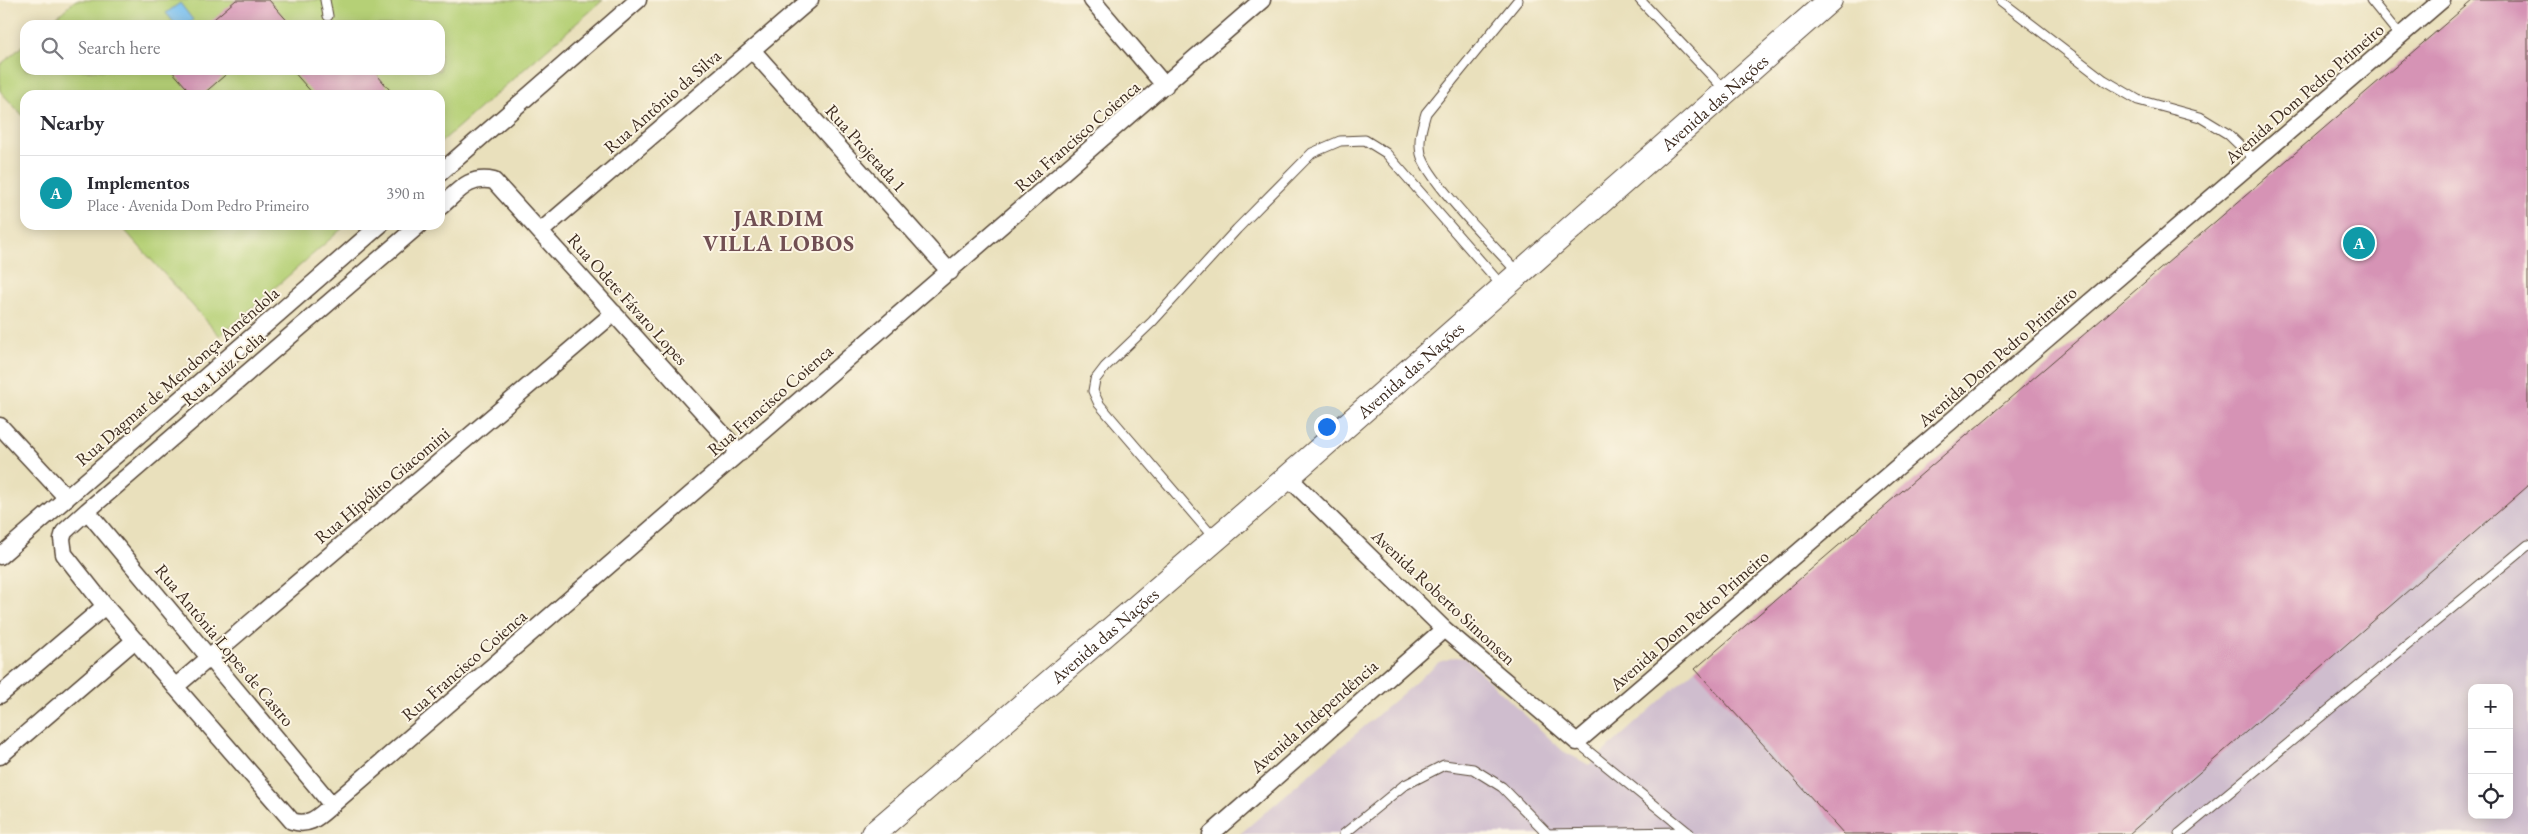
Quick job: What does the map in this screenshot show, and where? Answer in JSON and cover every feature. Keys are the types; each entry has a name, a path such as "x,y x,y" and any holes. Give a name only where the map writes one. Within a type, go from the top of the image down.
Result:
{"street":[{"path":"445,169 638,0"},
{"name":"Rua Antônio da Silva","path":"541,231 810,0"},
{"path":"1092,0 1165,86"},
{"name":"Rua Francisco Coienca","path":"175,687 292,821 301,824 310,823 950,272 1262,0"},
{"name":"Avenida das Nações","path":"873,834 1288,477 1830,0"},
{"name":"Avenida Dom Pedro Primeiro","path":"1577,742 2442,0"},
{"name":"Rua Projetada 1","path":"752,50 950,272"},
{"name":"Rua Odete Fávaro Lopes","path":"445,203 470,182 482,178 494,181 740,453"},
{"name":"Rua Dagmar de Mendonça Amêndola","path":"0,556 374,230"},
{"name":"Rua Luiz Celia","path":"105,606 64,554 62,547 64,532 414,230"},
{"name":"Rua Hipólito Giacomini","path":"175,687 614,313"},
{"path":"0,426 67,498"},
{"name":"Avenida Roberto Simonsen","path":"1288,477 1444,629 1577,742"},
{"name":"Rua Antônia Lopes de Castro","path":"87,511 332,805"},
{"path":"0,695 105,606 175,687"},
{"name":"Avenida Independência","path":"1211,834 1444,629"},
{"path":"0,756 135,640"}],"lane":[{"path":"325,0 328,16"},
{"path":"1511,281 1435,180 1422,156 1420,134 1426,113 1518,0"},
{"path":"1640,0 1726,91"},
{"path":"2371,0 2401,36"},
{"path":"2001,1 2104,80 2138,100 2200,118 2228,134 2256,160"},
{"path":"1215,540 1099,404 1093,391 1095,380 1105,367 1152,322 1237,229 1312,153 1340,140 1365,140 1386,152 1511,281"},
{"path":"2178,834 2528,545"},
{"path":"1577,742 1689,833"},
{"path":"1344,834 1403,786 1444,765 1473,769 1502,787 1544,833 1689,833"}],"shaded area":[{"path":"2473,0 2528,0 2528,834 1240,834 1439,662 1455,657 1465,658 1563,751 1589,765 1695,669"}],"green space":[{"path":"76,0 603,0 445,139 445,90 20,90 20,113 0,91 0,65 20,48 20,75 445,75 445,20 53,20"},
{"path":"125,230 340,230 220,336"}],"water":[{"path":"180,3 193,20 172,20 166,13"}],"building":[{"path":"236,0 269,0 287,20 213,20"},
{"path":"2473,0 2528,0 2528,486 2129,834 1844,834 1695,669"},
{"path":"175,75 225,75 208,90 189,90"},
{"path":"296,75 377,75 390,90 310,90"}],"place":[{"name":"Implementos","path":"2359,243"}],"district":[{"name":"JARDIM VILLA LOBOS","path":"779,230"}]}
